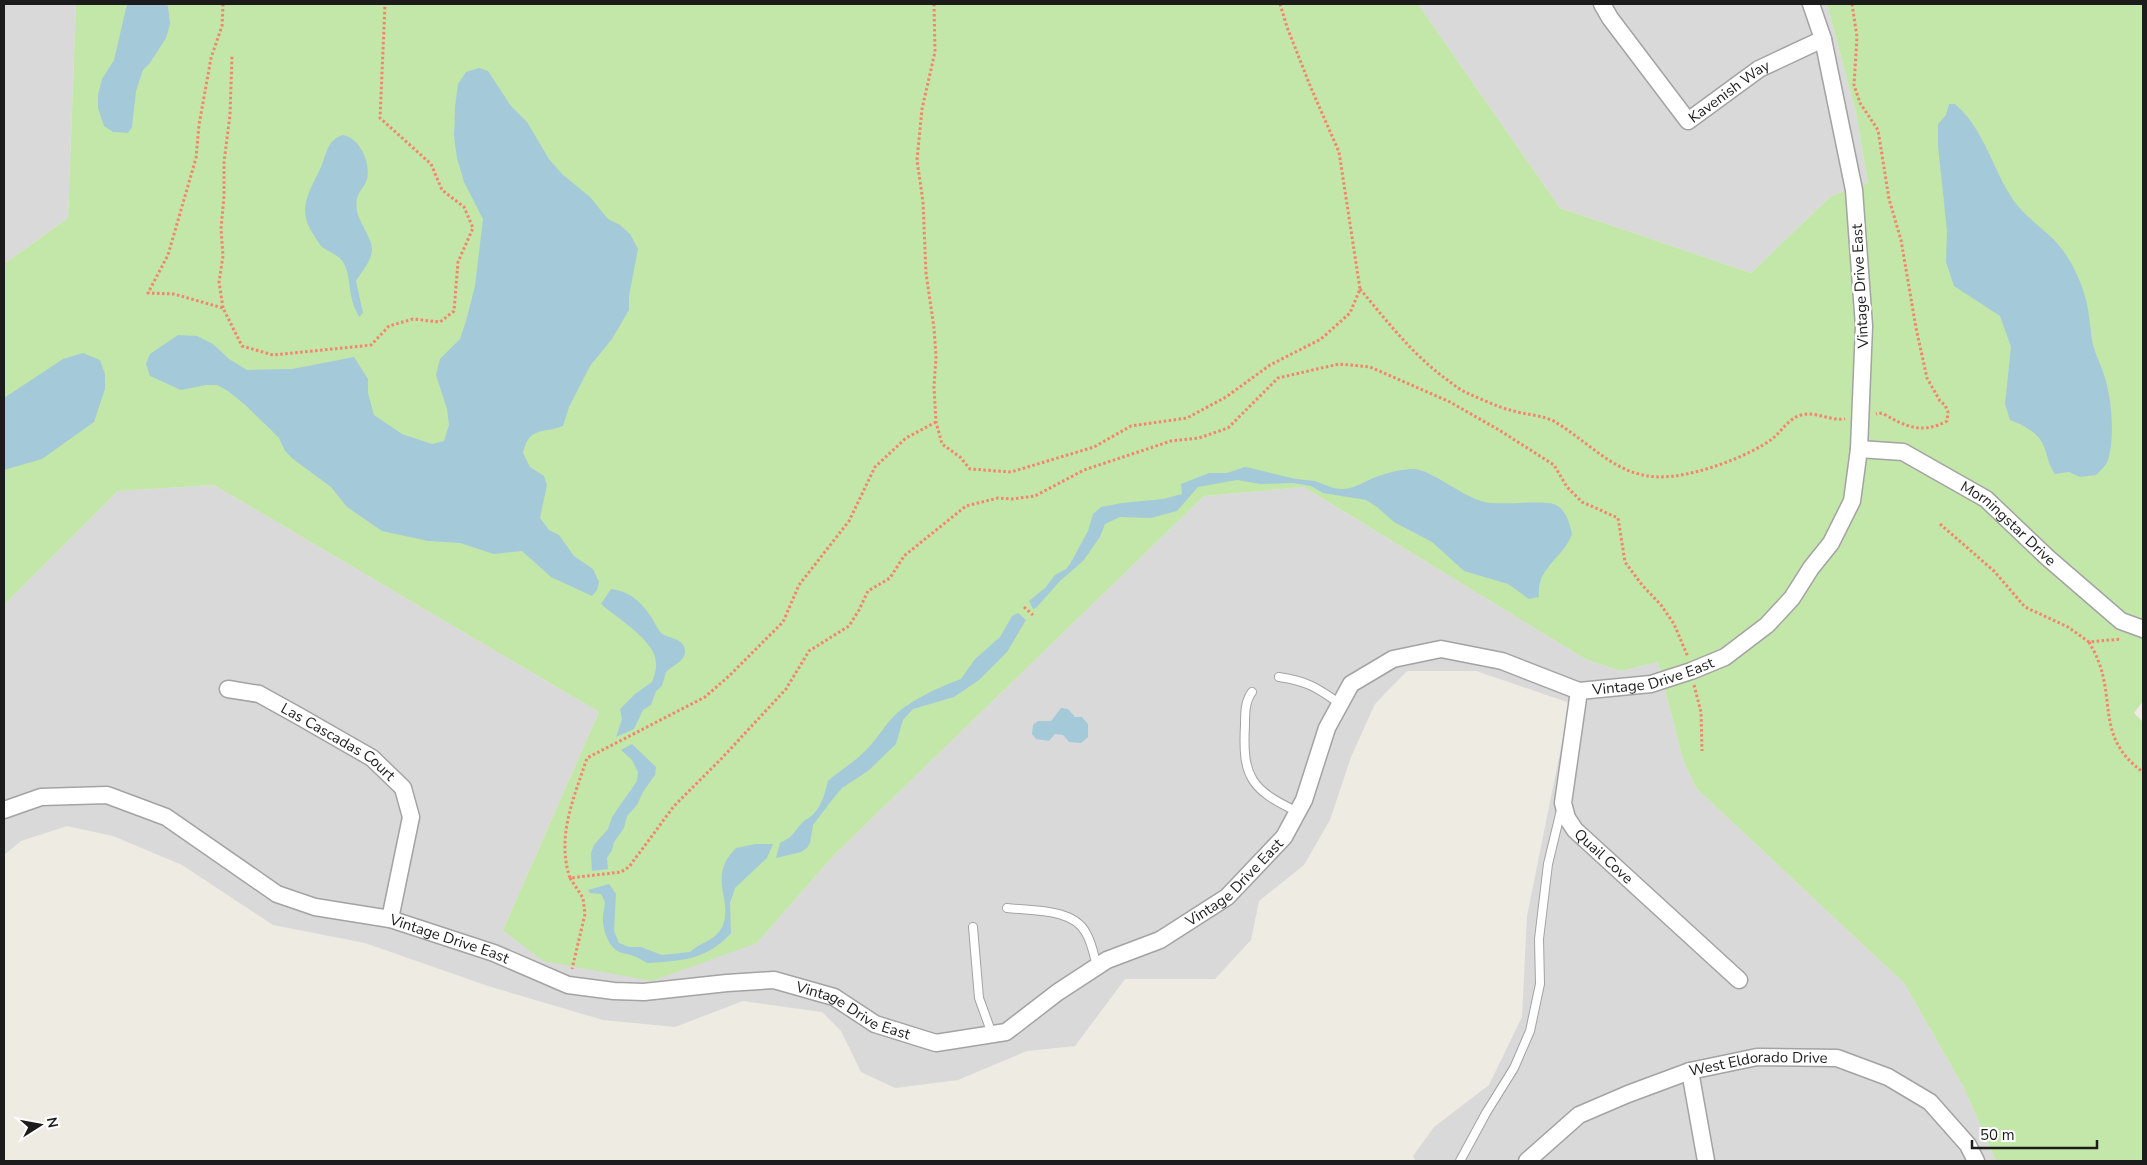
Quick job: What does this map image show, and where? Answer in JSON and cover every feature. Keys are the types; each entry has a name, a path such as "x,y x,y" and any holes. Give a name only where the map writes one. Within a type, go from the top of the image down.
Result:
{"street":[{"name":"Kavenish Way","path":"1602,4 1610,18 1688,121 1759,69 1823,39"},
{"name":"Vintage Drive East","path":"4,810 41,797 107,795 166,817 277,894 315,907 390,919 494,953 568,985 614,991 644,992 774,980 834,996 875,1024 936,1043 1006,1032 1058,992 1097,966 1107,960 1160,940 1227,897 1284,837 1304,800 1327,728 1351,684 1393,659 1441,649 1502,661 1579,691 1651,684 1690,672 1725,657 1766,625 1792,598 1811,568 1831,543 1852,501 1859,449 1864,326 1854,190 1823,39 1811,4"},
{"name":"Morningstar Drive","path":"1859,449 1903,452 1986,499 2048,558 2120,621 2143,629"},
{"name":"Las Cascadas Court","path":"228,689 259,694 297,715 372,758 403,788 411,817 390,919"},
{"path":"1562,803 1579,691"},
{"name":"Quail Cove","path":"1562,803 1567,818 1575,830 1739,980"},
{"name":"West Eldorado Drive","path":"1526,1161 1579,1115 1690,1071 1757,1057 1838,1058 1888,1077 1930,1102 1968,1145 1976,1161"},
{"path":"1690,1071 1706,1161"}],"lane":[{"path":"1279,677 1302,681 1315,686 1340,704"},
{"path":"1252,692 1248,696 1244,737 1244,758 1248,772 1255,784 1265,793 1279,803 1298,812"},
{"path":"1460,1161 1486,1113 1514,1068 1530,1031 1540,984 1539,939 1548,864 1562,803"},
{"path":"1007,908 1059,915 1073,919 1086,933 1097,966"},
{"path":"973,927 979,998 992,1034"}],"path":[{"path":"223,4 222,26 211,58 199,125 196,158 168,255 148,293 174,294 223,308"},
{"path":"232,56 230,115 224,162 224,196 221,229 223,256 219,282 223,308 242,346 274,355 371,345 388,326 414,319 440,322 454,311 458,262 473,228 464,208 442,190 431,164 380,118 385,4"},
{"path":"934,4 935,52 922,109 917,160 923,202 926,273 934,328 936,422 942,444 960,457 970,469 1011,472 1094,447 1131,426 1187,418 1226,397 1270,365 1322,339 1350,313 1360,289"},
{"path":"1280,4 1311,88 1339,152 1360,289 1427,365 1462,391 1509,410 1556,422 1619,468 1648,477 1674,476 1709,468 1736,458 1772,439 1787,424 1799,416 1814,413 1842,420 1882,413 1915,429 1937,427 1947,421 1948,412 1927,378 1900,240 1889,199 1878,130 1860,103 1854,85 1857,37 1852,4"},
{"path":"570,878 617,873 629,867 674,806 786,690 809,651 849,626 860,610 868,591 890,578 904,556 966,506 998,498 1012,499 1035,496 1084,470 1171,441 1199,438 1228,428 1278,378 1339,364 1370,367 1450,402 1554,465 1567,488 1582,502 1618,518 1625,562 1642,585 1661,605 1674,624 1687,654 1701,712 1702,751"},
{"path":"568,985 585,914 583,898 570,878 567,868 564,833 588,758 705,697 730,676 784,622 799,585 849,521 875,468 906,438 936,422"},
{"path":"1940,524 1994,571 2025,607 2068,627 2089,642 2098,660 2110,726 2118,744 2133,765 2143,772"},
{"path":"1024,607 1033,615"},
{"path":"2089,642 2128,636"}],"shaded area":[{"path":"4,4 76,4 68,218 4,264"},
{"path":"1418,4 1827,4 1856,113 1868,183 1831,196 1751,273 1560,208"},
{"path":"214,485 599,712 503,930 757,943 834,855 1204,496 1304,487 1587,660 1621,671 1658,662 1683,760 1696,788 1904,983 1964,1088 1996,1161 1416,1161 1413,1156 1434,1127 1489,1085 1522,1017 1527,916 1570,703 1476,671 1407,671 1375,704 1351,757 1330,820 1304,865 1259,901 1251,940 1215,979 1125,979 1075,1046 1027,1051 958,1080 895,1088 861,1072 841,1031 822,1012 743,1001 675,1027 603,1020 488,986 365,943 273,925 182,865 113,836 67,826 21,841 4,855 4,605 118,491"}],"green space":[{"path":"76,4 1418,4 1560,208 1751,273 1831,196 1868,183 1856,113 1827,4 2143,4 2143,701 2134,713 2143,722 2143,1161 1996,1161 1964,1088 1904,983 1696,788 1683,760 1658,662 1621,671 1587,660 1304,487 1204,496 834,855 757,943 652,981 543,961 503,930 599,712 214,485 118,491 4,605 4,264 68,218"}],"water":[{"path":"127,4 163,4 168,6 170,24 166,38 150,63 143,70 136,91 132,127 128,133 113,132 104,126 98,108 98,95 102,79 114,60"},
{"path":"479,68 488,71 511,106 527,122 549,159 562,174 590,197 608,219 620,225 630,234 638,249 629,296 629,310 612,339 590,366 569,407 563,426 537,432 529,439 523,453 530,467 544,476 547,485 540,518 549,530 559,535 574,556 593,569 599,582 597,590 592,596 551,577 522,551 494,554 460,543 428,541 382,531 347,507 331,487 293,459 285,451 279,438 228,391 217,385 206,385 181,390 150,376 146,364 150,354 178,335 197,336 213,344 229,359 247,370 292,369 354,357 368,379 368,393 374,415 402,434 432,444 444,441 449,425 447,409 436,375 440,359 460,339 466,321 475,286 483,219 464,182 457,158 454,137 455,107 458,84 466,72"},
{"path":"1949,104 1955,104 1974,126 2014,201 2026,215 2059,245 2080,281 2087,306 2093,345 2105,378 2111,408 2112,430 2108,460 2096,475 2080,477 2069,472 2055,474 2039,438 2026,427 2010,420 2005,404 2011,347 2000,316 1954,286 1946,262 1947,231 1938,146 1938,124 1946,115"},
{"path":"343,135 354,141 363,152 368,173 356,205 358,215 372,246 368,262 356,281 363,313 359,317 353,305 347,270 343,262 321,245 311,231 305,214 307,198 328,148 334,140"},
{"path":"83,353 100,360 105,374 105,389 94,422 42,459 4,470 4,398 63,359"},
{"path":"1245,467 1290,478 1315,481 1340,489 1353,487 1394,471 1420,470 1429,473 1467,495 1485,502 1550,503 1556,505 1565,514 1572,534 1563,550 1546,570 1539,587 1539,597 1529,599 1508,584 1464,571 1432,542 1394,522 1366,500 1323,493 1311,486 1293,483 1260,484 1237,480 1198,487 1177,511 1151,518 1120,517 1105,524 1100,537 1083,561 1060,581 1033,609 1029,601 1045,588 1055,575 1066,569 1070,564 1088,531 1093,514 1101,507 1163,499 1182,494 1181,484 1209,473 1227,473"},
{"path":"611,589 624,592 640,603 661,633 678,640 685,650 681,660 666,672 662,686 656,691 651,705 643,710 634,729 616,737 622,719 620,709 635,694 652,682 656,665 650,646 643,638 601,604"},
{"path":"1018,613 1026,620 1007,652 979,680 954,697 913,709 903,720 896,744 868,771 842,788 832,800 813,825 810,843 807,848 801,852 776,858 780,843 791,836 817,810 828,781 864,752 900,710 926,694 961,679 975,659 1000,637 1012,616"},
{"path":"1061,708 1068,709 1075,717 1082,717 1088,724 1088,737 1081,743 1069,742 1063,735 1055,734 1049,741 1036,739 1032,734 1033,725 1038,721 1051,721"},
{"path":"632,744 656,767 655,775 643,792 637,805 627,816 624,828 614,842 607,858 608,869 592,871 591,853 594,845 608,829 612,817 637,781 638,772 632,760 621,750"},
{"path":"756,844 773,844 767,858 735,888 730,903 731,933 713,949 682,960 647,963 635,956 622,953 613,948 605,933 603,922 605,902 601,894 590,893 588,890 609,884 616,894 614,931 619,943 629,947 641,947 662,955 690,952 718,933 725,919 722,880 727,859 736,848"}]}
